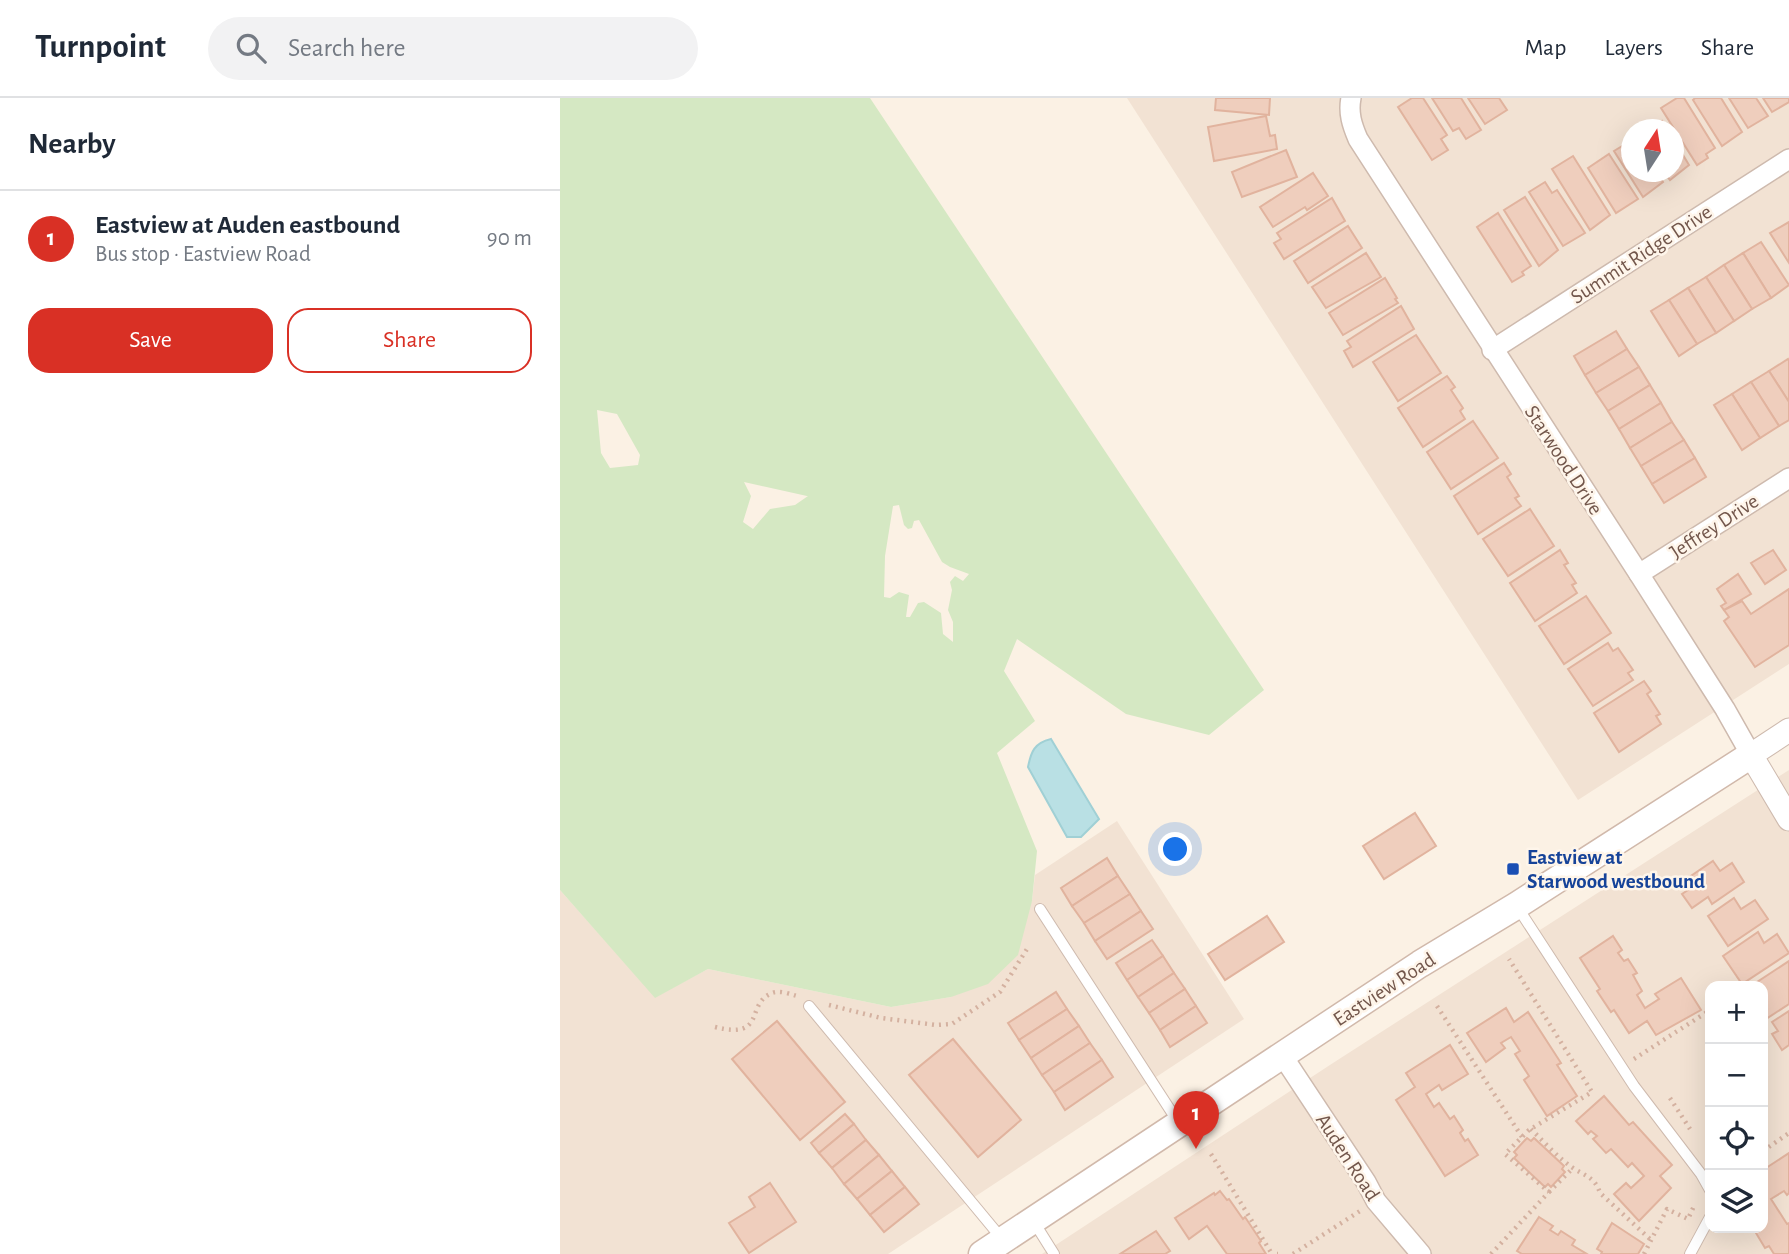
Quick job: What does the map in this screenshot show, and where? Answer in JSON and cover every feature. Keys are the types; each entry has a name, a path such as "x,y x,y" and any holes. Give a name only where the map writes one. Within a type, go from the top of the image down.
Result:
{"main road":[{"name":"Eastview Road","path":"993,1247 1420,964 1516,906 1751,755"}],"street":[{"name":"Starwood Drive","path":"1351,98 1349,108 1352,125 1359,139 1725,709 1789,819"},
{"name":"Summit Ridge Drive","path":"1492,350 1789,159"},
{"name":"Jeffrey Drive","path":"1639,574 1789,478"},
{"name":"Eastview Road","path":"1751,755 1789,730"},
{"name":"Auden Road","path":"1282,1055 1376,1201 1421,1254"}],"lane":[{"path":"1516,906 1634,1086 1705,1181"},
{"path":"1040,909 1178,1122"},
{"path":"809,1006 993,1247"},
{"path":"1033,1221 1054,1254"},
{"path":"1690,1254 1705,1226"}],"path":[{"path":"823,1003 881,1018 922,1024 952,1024 1000,992 1027,949"},
{"path":"1510,960 1592,1092 1531,1129 1505,1154 1549,1192"},
{"path":"715,1027 731,1031 743,1029 751,1023 765,998 771,993 780,992 800,997"},
{"path":"1437,1006 1522,1137"},
{"path":"1629,1052 1635,1060 1705,1013"},
{"path":"1670,1098 1696,1138"},
{"path":"1531,1129 1573,1168 1586,1173 1597,1185 1600,1193 1651,1240"},
{"path":"1768,1148 1789,1133"},
{"path":"1211,1154 1276,1254"},
{"path":"1492,1254 1573,1168"},
{"path":"1293,1254 1376,1201"},
{"path":"1644,1254 1667,1209 1688,1219 1693,1206"}],"shaded area":[{"path":"1127,98 1789,98 1789,664 1578,800"},
{"path":"1789,770 1789,1254 1042,1254 1333,1063"},
{"path":"1117,821 1244,1019 888,1254 560,1254 560,890 655,997 708,969 891,1007 951,997 1032,901 1035,875"}],"green space":[{"path":"560,98 870,98 1264,690 1209,735 1126,714 1017,639 1004,671 1035,721 997,753 1037,851 1032,901 1018,955 988,984 951,997 891,1007 708,969 655,998 560,890","holes":["597,410 617,414 640,455 638,465 610,468 601,453","744,482 808,496 795,505 770,509 753,529 743,522 751,496","899,505 904,525 908,529 912,528 914,521 919,520 942,562 969,574 963,581 955,576 950,582 952,590 948,610 953,622 953,642 943,634 941,613 924,602 918,603 910,617 906,617 909,595 899,592 890,598 884,597 885,556 893,506"]}],"water":[{"path":"1051,739 1099,819 1081,837 1067,837 1028,767 1034,749"}],"building":[{"path":"1216,98 1270,98 1269,115 1215,110"},
{"path":"1412,98 1423,98 1447,135 1441,139 1448,150 1432,160 1398,107"},
{"path":"1432,98 1461,98 1481,130 1466,139 1459,128 1453,131"},
{"path":"1468,98 1499,98 1507,110 1485,124"},
{"path":"1677,98 1684,98 1715,148 1706,154 1708,158 1697,165 1684,144 1684,119 1668,119 1661,108"},
{"path":"1721,98 1742,132 1722,146 1693,100"},
{"path":"1729,98 1756,98 1768,116 1748,128"},
{"path":"1763,98 1789,98 1789,102 1772,112"},
{"path":"1266,116 1270,136 1275,135 1277,149 1214,161 1208,127"},
{"path":"1621,147 1621,162 1614,151"},
{"path":"1286,150 1297,177 1242,197 1232,172"},
{"path":"1609,154 1621,173 1621,182 1627,182 1638,199 1616,213 1588,168"},
{"path":"1573,156 1610,215 1590,230 1552,169"},
{"path":"1684,157 1689,165 1684,169"},
{"path":"1313,173 1328,196 1273,227 1260,207"},
{"path":"1545,182 1552,193 1557,190 1585,233 1563,246 1529,192"},
{"path":"1634,182 1663,182 1643,197"},
{"path":"1525,197 1558,250 1539,266 1504,210"},
{"path":"1332,198 1345,221 1284,259 1274,243 1281,239 1277,233"},
{"path":"1498,213 1531,266 1522,272 1524,275 1512,282 1477,227"},
{"path":"1789,222 1789,263 1770,233"},
{"path":"1348,226 1362,248 1308,283 1294,261"},
{"path":"1761,242 1789,285 1771,298 1743,253"},
{"path":"1366,253 1381,277 1326,308 1312,287"},
{"path":"1743,253 1771,298 1752,309 1724,265"},
{"path":"1724,265 1752,309 1734,321 1706,277"},
{"path":"1706,277 1734,321 1716,333 1688,288"},
{"path":"1385,278 1398,303 1343,335 1329,313"},
{"path":"1688,288 1716,333 1697,344 1669,300"},
{"path":"1669,300 1697,344 1679,356 1651,311"},
{"path":"1401,306 1414,329 1353,367 1344,351 1351,347 1347,341"},
{"path":"1616,331 1627,349 1585,375 1574,356"},
{"path":"1416,335 1441,373 1398,401 1373,362"},
{"path":"1627,349 1639,367 1596,393 1585,375"},
{"path":"1788,359 1789,361 1789,402 1769,371"},
{"path":"1639,367 1650,385 1608,411 1596,393"},
{"path":"1769,371 1789,402 1789,420 1779,426 1751,382"},
{"path":"1447,376 1455,387 1451,390 1463,408 1460,411 1465,419 1423,447 1398,408"},
{"path":"1751,382 1779,426 1760,438 1732,394"},
{"path":"1650,385 1661,403 1619,429 1608,411"},
{"path":"1732,394 1760,438 1742,450 1714,405"},
{"path":"1661,403 1672,422 1630,448 1619,429"},
{"path":"1473,421 1498,458 1451,489 1427,452"},
{"path":"1672,422 1684,440 1641,466 1630,448"},
{"path":"1684,440 1695,458 1652,484 1641,466"},
{"path":"1695,458 1706,477 1664,503 1652,484"},
{"path":"1504,463 1511,474 1507,477 1519,496 1515,498 1521,506 1478,534 1454,496"},
{"path":"1530,509 1554,546 1508,576 1483,539"},
{"path":"1560,550 1568,563 1564,565 1576,583 1572,585 1577,593 1535,621 1510,583"},
{"path":"1773,550 1786,570 1765,584 1751,563"},
{"path":"1738,574 1751,594 1724,610 1721,606 1726,603 1717,589"},
{"path":"1789,589 1789,645 1755,667 1724,621 1729,617 1724,610 1742,601 1751,614"},
{"path":"1586,596 1611,633 1564,664 1539,626"},
{"path":"1608,643 1613,651 1618,648 1633,670 1628,673 1633,680 1593,706 1568,669"},
{"path":"1644,681 1651,691 1647,694 1660,714 1656,716 1661,724 1619,752 1594,713"},
{"path":"1415,813 1436,846 1384,879 1363,846"},
{"path":"1107,858 1118,876 1072,906 1061,888"},
{"path":"1713,861 1720,871 1732,863 1744,882 1712,904 1708,897 1692,908 1682,894 1688,890 1682,882"},
{"path":"1118,876 1130,894 1084,923 1072,906"},
{"path":"1130,894 1141,911 1095,941 1084,923"},
{"path":"1734,898 1741,909 1755,900 1768,919 1728,946 1708,916"},
{"path":"1141,911 1153,929 1107,959 1095,941"},
{"path":"1267,916 1284,942 1225,980 1208,954"},
{"path":"1758,932 1764,943 1777,934 1789,953 1747,981 1740,981 1723,956"},
{"path":"1613,936 1622,950 1618,953 1624,961 1628,959 1637,973 1633,975 1642,991 1637,995 1645,1008 1659,999 1655,994 1681,978 1701,1010 1656,1035 1647,1021 1629,1033 1597,991 1600,989 1580,958"},
{"path":"1152,940 1163,956 1127,980 1116,963"},
{"path":"1163,956 1174,973 1138,997 1127,980"},
{"path":"1789,961 1789,1004 1768,1018 1768,981 1759,981"},
{"path":"1174,973 1185,989 1149,1013 1138,997"},
{"path":"1185,989 1196,1006 1160,1030 1149,1013"},
{"path":"1056,992 1067,1009 1019,1040 1008,1023"},
{"path":"1196,1006 1207,1023 1170,1047 1160,1030"},
{"path":"1506,1008 1514,1022 1528,1012 1561,1063 1557,1065 1577,1096 1547,1116 1524,1080 1529,1076 1515,1054 1520,1051 1511,1037 1501,1043 1505,1048 1486,1062 1467,1033"},
{"path":"1067,1009 1079,1026 1031,1058 1019,1040"},
{"path":"1789,1011 1789,1045 1782,1050 1772,1034 1778,1031 1772,1022"},
{"path":"777,1021 845,1102 800,1140 732,1059"},
{"path":"1079,1026 1090,1043 1042,1075 1031,1058"},
{"path":"953,1039 1021,1120 978,1157 909,1075"},
{"path":"1090,1043 1102,1060 1054,1092 1042,1075"},
{"path":"1450,1045 1468,1074 1442,1090 1439,1085 1426,1094 1434,1107 1439,1103 1450,1119 1454,1116 1463,1130 1460,1133 1465,1141 1468,1139 1478,1155 1445,1176 1396,1100 1415,1087 1406,1073"},
{"path":"1102,1060 1113,1077 1065,1110 1054,1092"},
{"path":"1604,1096 1629,1125 1633,1122 1672,1165 1660,1176 1671,1188 1639,1221 1614,1194 1626,1183 1631,1188 1644,1176 1632,1163 1628,1167 1611,1149 1606,1153 1593,1139 1597,1136 1591,1131 1588,1134 1576,1121"},
{"path":"845,1114 854,1124 819,1153 811,1143"},
{"path":"854,1124 866,1140 832,1168 819,1153"},
{"path":"1527,1138 1531,1141 1534,1138 1564,1166 1562,1169 1565,1172 1551,1187 1548,1184 1545,1187 1514,1158 1517,1155 1514,1152"},
{"path":"866,1140 879,1155 844,1184 832,1168"},
{"path":"1789,1153 1789,1193 1787,1195 1784,1191 1771,1199 1787,1224 1789,1223 1789,1254 1774,1254 1769,1246 1765,1248 1756,1233 1768,1233 1768,1167"},
{"path":"879,1155 892,1171 857,1199 844,1184"},
{"path":"892,1171 905,1187 870,1215 857,1199"},
{"path":"770,1183 796,1222 749,1253 729,1223 755,1207 749,1197"},
{"path":"905,1187 919,1204 884,1232 870,1215"},
{"path":"1220,1191 1243,1219 1245,1217 1266,1254 1227,1254 1207,1226 1189,1239 1175,1218"},
{"path":"1539,1217 1553,1226 1550,1230 1558,1235 1561,1231 1575,1240 1572,1245 1587,1254 1522,1254 1517,1251"},
{"path":"1612,1223 1644,1244 1638,1254 1601,1254 1597,1249"},
{"path":"1156,1231 1170,1251 1165,1254 1120,1254"}],"place":[{"name":"Eastview at Starwood westbound","path":"1513,869"},
{"name":"Eastview at Auden eastbound","path":"1196,1149"}]}
